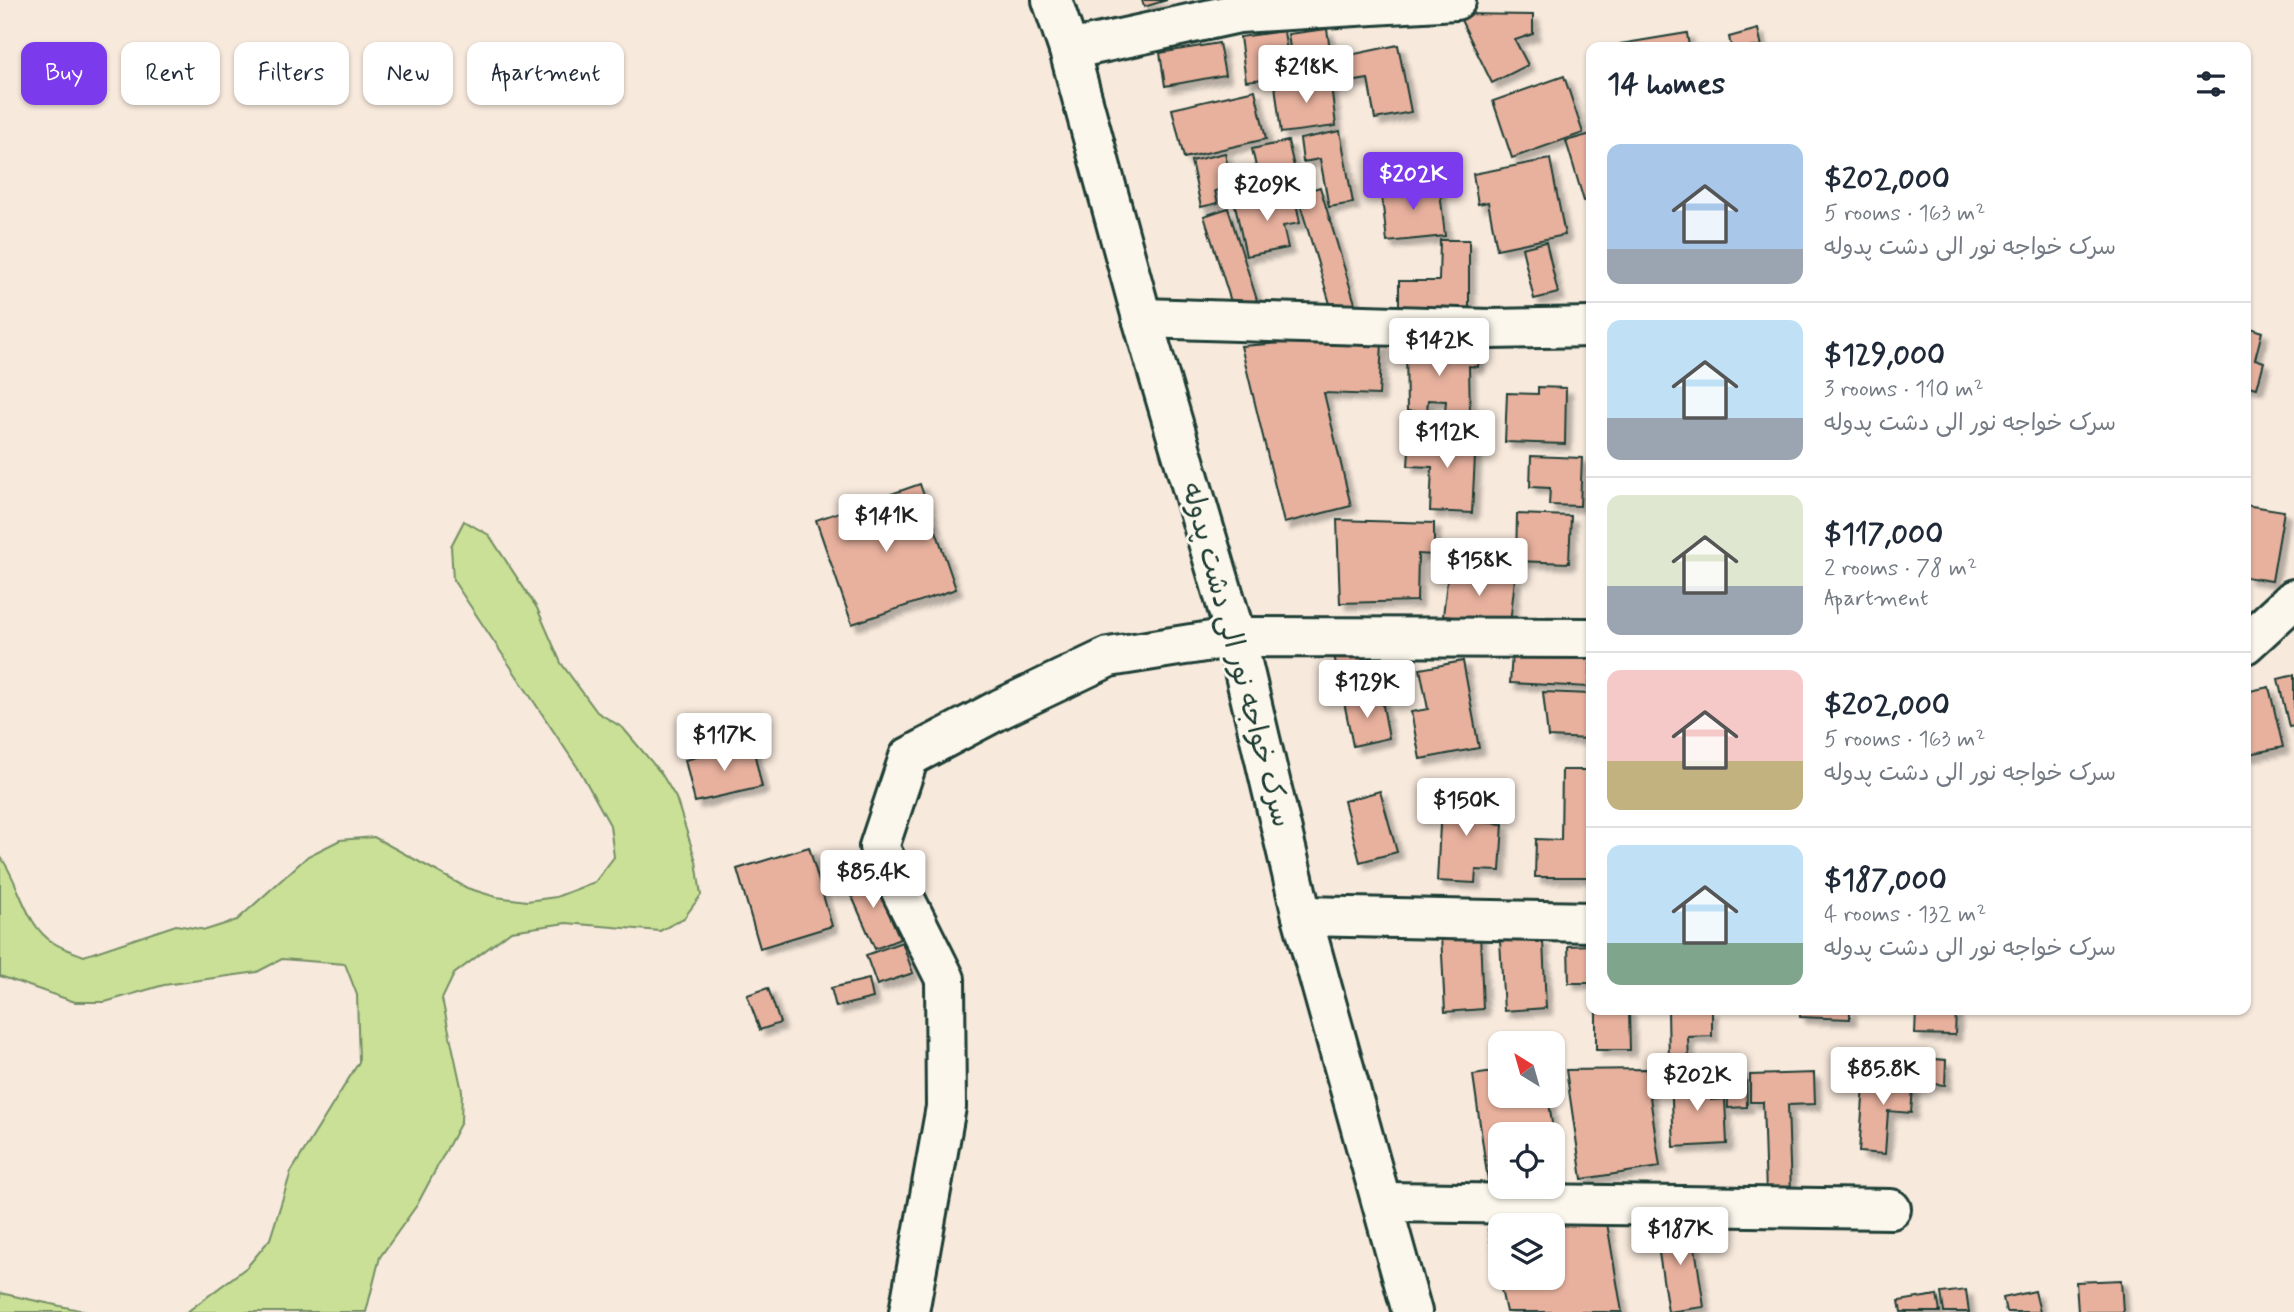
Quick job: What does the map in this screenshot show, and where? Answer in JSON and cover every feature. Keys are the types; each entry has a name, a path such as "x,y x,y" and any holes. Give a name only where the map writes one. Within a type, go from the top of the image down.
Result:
{"street":[{"name":"سرک خواجه نور الی دشت پدوله","path":"1052,0 1069,50 1142,318 1236,637 1302,916 1412,1312"},
{"path":"1069,50 1239,13 1456,0"},
{"path":"1142,318 1491,329 1586,327"},
{"path":"2251,638 2294,599"},
{"path":"909,1312 946,1107 945,979 879,847 909,757 1000,709 1109,657 1236,637 1586,638"},
{"path":"1302,916 1586,922"},
{"path":"1382,1202 1891,1209"}],"green space":[{"path":"464,521 489,535 537,608 561,663 597,712 623,728 661,773 676,798 696,861 701,895 684,918 660,931 566,923 511,931 454,974 442,999 462,1091 461,1122 417,1205 380,1257 366,1312 187,1312 247,1267 270,1239 291,1172 359,1062 357,995 345,964 282,959 257,972 164,985 105,1002 75,1002 0,976 0,856 29,914 44,935 65,949 84,956 176,925 206,930 237,920 308,856 340,840 374,837 467,888 496,897 527,901 556,897 595,882 614,857 610,825 580,771 453,580 451,546"},
{"path":"0,1293 88,1312 0,1312"}],"building":[{"path":"1142,0 1167,0 1144,7"},
{"path":"1458,14 1533,15 1533,34 1515,40 1528,65 1492,83"},
{"path":"1327,29 1333,71 1294,77 1288,34"},
{"path":"1758,29 1761,42 1730,42 1729,37"},
{"path":"1284,31 1290,76 1246,81 1240,37"},
{"path":"1687,33 1688,42 1632,42"},
{"path":"1219,43 1225,75 1165,86 1160,53"},
{"path":"1398,45 1411,112 1375,119 1368,79 1350,82 1345,56"},
{"path":"1564,76 1583,133 1512,158 1493,101"},
{"path":"1330,77 1336,126 1281,133 1275,85"},
{"path":"1255,90 1266,139 1184,158 1172,109"},
{"path":"1340,131 1353,203 1329,207 1320,159 1303,162 1300,139"},
{"path":"1586,135 1586,200 1584,201 1566,141"},
{"path":"1288,141 1295,171 1259,180 1252,149"},
{"path":"1225,153 1232,187 1215,191 1218,203 1201,207 1191,161"},
{"path":"1550,159 1565,235 1497,249 1488,202 1478,204 1473,174"},
{"path":"1439,182 1445,236 1387,242 1381,188"},
{"path":"1320,187 1357,310 1334,317 1297,194"},
{"path":"1294,193 1300,223 1283,226 1288,248 1246,256 1235,205"},
{"path":"1228,208 1257,300 1233,308 1204,216"},
{"path":"1440,240 1469,240 1469,320 1399,319 1399,281 1439,281"},
{"path":"1546,242 1558,293 1534,299 1522,248"},
{"path":"2251,328 2262,332 2255,359 2264,362 2257,388 2251,386"},
{"path":"1311,341 1382,343 1379,395 1324,393 1351,506 1284,523 1241,346"},
{"path":"1406,346 1479,351 1478,367 1469,366 1470,414 1445,412 1446,401 1428,400 1427,412 1407,411"},
{"path":"1538,387 1566,388 1565,444 1505,442 1507,393 1538,394"},
{"path":"1410,435 1476,438 1472,513 1430,511 1432,467 1408,466"},
{"path":"1531,456 1582,458 1580,506 1549,505 1550,488 1530,487"},
{"path":"920,484 956,589 852,624 816,520"},
{"path":"2251,506 2284,511 2272,581 2251,578"},
{"path":"1517,514 1571,516 1569,563 1516,561"},
{"path":"1337,520 1434,523 1434,555 1418,554 1417,601 1340,603"},
{"path":"1448,572 1515,579 1510,623 1443,616"},
{"path":"1397,643 1399,687 1345,693 1331,647"},
{"path":"1512,653 1586,657 1586,687 1510,683"},
{"path":"1463,661 1479,748 1420,759 1411,712 1428,709 1420,669"},
{"path":"2294,675 2294,726 2289,727 2278,679"},
{"path":"2269,687 2283,747 2251,754 2251,691"},
{"path":"1543,692 1586,694 1586,739 1548,737"},
{"path":"1381,695 1389,738 1353,746 1344,702"},
{"path":"752,743 762,787 695,802 685,760"},
{"path":"1562,770 1586,770 1586,877 1535,877 1536,839 1561,840"},
{"path":"1442,788 1480,789 1478,822 1503,824 1500,871 1476,870 1475,883 1437,881"},
{"path":"1380,791 1397,852 1360,862 1344,801"},
{"path":"809,847 832,926 760,948 737,869"},
{"path":"872,872 900,939 875,949 846,883"},
{"path":"1480,933 1483,1009 1445,1012 1441,935"},
{"path":"1500,940 1543,940 1546,1008 1504,1011"},
{"path":"902,942 913,973 877,985 866,955"},
{"path":"1586,945 1586,983 1569,983 1568,946"},
{"path":"869,979 873,998 836,1007 831,988"},
{"path":"768,988 780,1023 760,1030 747,995"},
{"path":"1596,1015 1629,1015 1630,1050 1596,1050"},
{"path":"1668,1015 1712,1015 1712,1036 1688,1037 1689,1063 1669,1063"},
{"path":"1850,1015 1850,1019 1800,1017"},
{"path":"1916,1015 1956,1015 1955,1035 1915,1034"},
{"path":"1922,1058 1946,1060 1945,1085 1920,1083"},
{"path":"1646,1069 1660,1167 1582,1179 1566,1070"},
{"path":"1865,1072 1914,1075 1911,1113 1888,1111 1885,1154 1859,1152"},
{"path":"1488,1073 1488,1108 1550,1108 1552,1122 1488,1122 1488,1181 1473,1075"},
{"path":"1814,1073 1815,1104 1788,1105 1791,1193 1766,1194 1763,1102 1750,1102 1750,1075"},
{"path":"1710,1075 1711,1100 1725,1099 1727,1144 1674,1147 1671,1078"},
{"path":"1746,1076 1747,1107 1728,1108 1727,1077"},
{"path":"1691,1221 1704,1307 1668,1312 1655,1227"},
{"path":"1607,1223 1622,1312 1506,1312 1501,1290 1565,1290 1565,1225"},
{"path":"2121,1280 2123,1312 2078,1312 2076,1282"},
{"path":"1966,1290 1969,1312 1944,1312 1941,1293"},
{"path":"2035,1291 2040,1312 2006,1312 2003,1298"},
{"path":"1937,1295 1940,1312 1901,1312 1899,1301"}]}
